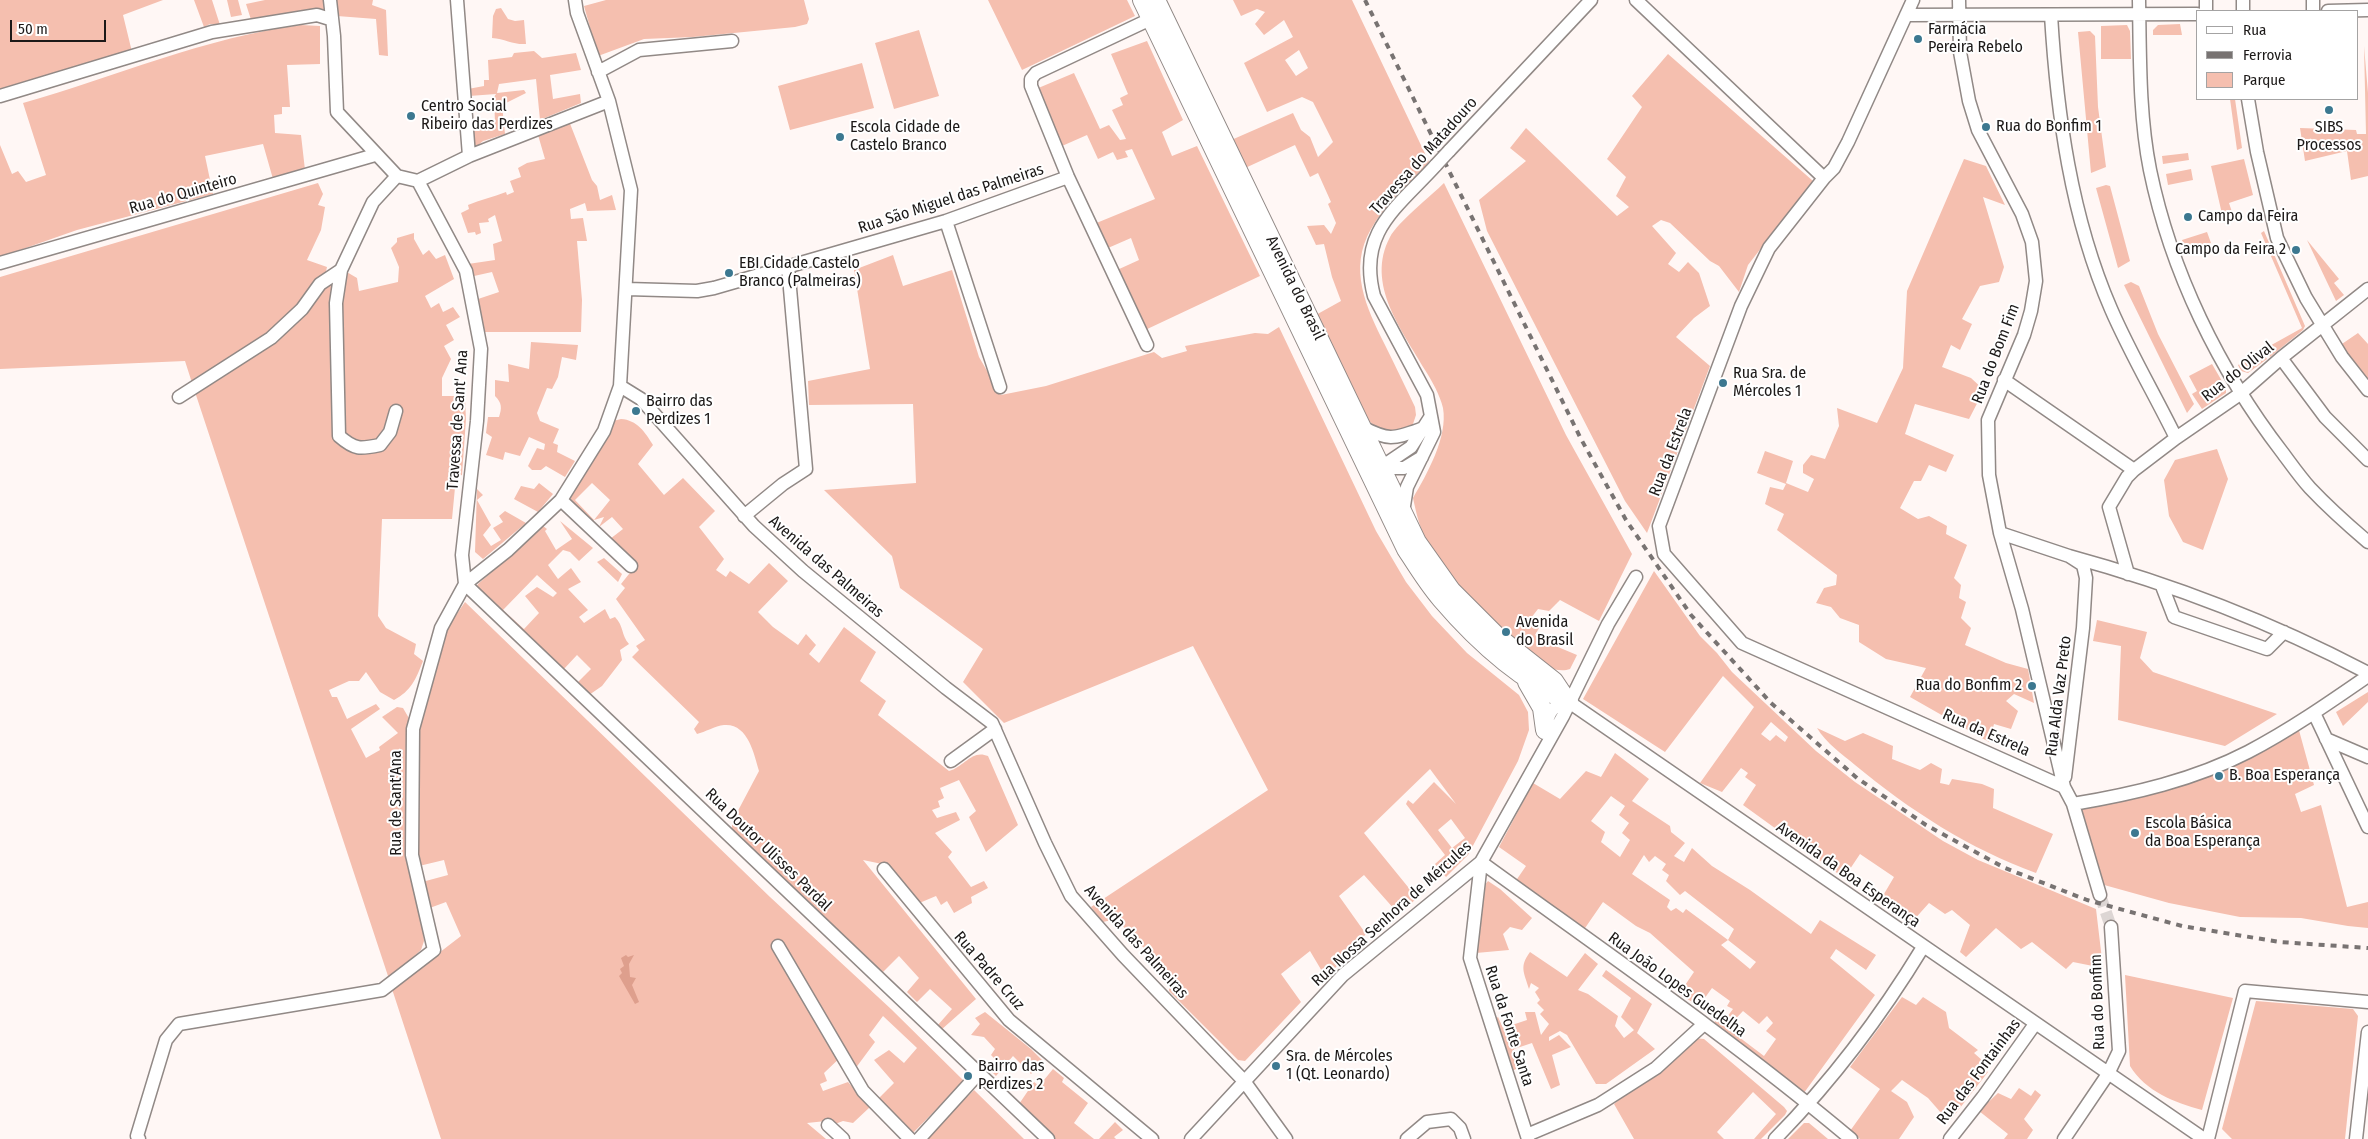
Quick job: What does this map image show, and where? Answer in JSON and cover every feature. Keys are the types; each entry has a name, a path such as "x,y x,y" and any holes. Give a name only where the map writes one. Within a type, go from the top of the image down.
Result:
{"main road":[{"name":"Avenida do Brasil","path":"1142,0 1157,11 1362,427 1376,471 1406,549 1440,599 1488,646 1521,674 1547,692 1569,702"},
{"name":"Avenida do Brasil","path":"1157,11 1376,471 1403,512 1417,542 1450,590 1497,636 1554,681 1569,702"},
{"name":"Avenida do Brasil","path":"1521,674 1533,689 1542,708 1545,730"}],"street":[{"path":"330,0 330,19 334,36 337,112 375,155 397,176 418,181 469,156 609,101"},
{"path":"457,0 469,156"},
{"path":"575,0 577,13 609,101 631,190 627,290 620,386"},
{"name":"Travessa do Matadouro","path":"1403,512 1407,487 1434,432 1427,395 1374,296 1370,279 1369,260 1373,239 1383,222 1591,0"},
{"path":"1636,0 1824,178"},
{"name":"Rua da Estrela","path":"1913,0 1848,142 1834,168 1769,248 1741,306 1659,526 1664,554 1742,642 2064,787"},
{"name":"Rua do Bom Fim","path":"1958,0 1961,61 1968,101 1978,130 2022,214 2032,242 2036,281 2031,311 2024,335 1988,420 1989,475 2000,532 2022,610 2064,787"},
{"path":"2139,0 2146,138 2150,169 2176,258 2199,316 2240,394 2309,487 2368,542"},
{"name":"Rua São Miguel das Palmeiras","path":"627,290 697,291 946,221 1068,177 1031,86 1031,79 1036,73 1157,11"},
{"path":"1906,15 2196,14"},
{"path":"0,96 212,32 318,15 330,19"},
{"path":"2051,15 2054,69 2065,149 2086,239 2110,308 2176,438"},
{"path":"598,72 640,50 732,41"},
{"path":"2248,100 2256,152 2277,238 2306,298 2342,357 2368,390"},
{"name":"Rua do Quinteiro","path":"0,264 375,155"},
{"path":"396,411 390,432 380,445 364,448 351,447 339,436 336,302 341,270 373,202 397,176"},
{"path":"1068,177 1147,345"},
{"name":"Travessa de Sant' Ana","path":"418,181 466,271 481,349 477,421 462,555 465,584"},
{"path":"946,221 1000,387"},
{"path":"744,516 783,484 806,469 788,266"},
{"path":"179,397 271,338 302,309 320,284 341,270"},
{"name":"Rua do Olival","path":"2130,473 2176,438 2240,394 2281,358 2368,289"},
{"path":"2281,358 2325,417 2368,460"},
{"path":"2004,380 2130,473 2109,506 2128,574"},
{"name":"Rua de Sant'Ana","path":"139,1139 137,1136 166,1040 179,1024 382,990 434,950 412,855 413,729 440,628 465,584 508,550 561,500 604,431 620,386"},
{"name":"Avenida das Palmeiras","path":"620,386 641,400 744,516 803,571 946,688 992,723 1044,843 1071,896 1123,955 1244,1081 1286,1139"},
{"path":"1376,471 1411,447 1431,416"},
{"path":"1362,427 1378,435 1395,438 1421,429"},
{"path":"1376,471 1404,468 1422,458"},
{"path":"561,500 631,566"},
{"path":"2000,532 2243,614 2315,645 2368,674 2314,713 2248,752 2191,776 2130,794 2073,804"},
{"path":"2069,556 2083,566 2086,578 2085,609"},
{"path":"2085,609 2097,572 2104,570 2128,574"},
{"name":"Rua Nossa Senhora de Mércules","path":"1190,1139 1343,975 1481,862 1563,716 1608,624 1636,576"},
{"name":"Rua Doutor Ulisses Pardal","path":"465,584 1048,1139"},
{"path":"2162,586 2174,617 2268,649 2284,632"},
{"name":"Rua Alda Vaz Preto","path":"2064,787 2085,609"},
{"name":"Rua Nossa Senhora de Mércules","path":"1535,765 1551,711 1557,704 1569,702"},
{"name":"Avenida da Boa Esperança","path":"1569,702 2204,1139"},
{"path":"2314,713 2368,827"},
{"path":"951,761 995,729"},
{"path":"2326,739 2368,757"},
{"path":"2064,787 2073,804 2100,895"},
{"name":"Rua João Lopes Guedelha","path":"1481,862 1704,1024 1810,1104 1851,1139"},
{"name":"Rua da Fonte Santa","path":"1481,862 1470,958 1528,1137"},
{"name":"Rua Padre Cruz","path":"884,869 1008,1020 1152,1139"},
{"name":"Rua do Bonfim","path":"2064,1139 2108,1074 2119,1051 2111,927"},
{"path":"778,946 863,1091 910,1139"},
{"path":"1775,1139 1810,1104 1844,1061 1904,977 1923,946"},
{"path":"2208,1139 2245,991 2368,1002"},
{"path":"1528,1137 1598,1105 1656,1068 1704,1024"},
{"name":"Rua das Fontainhas","path":"1950,1139 1983,1097 2035,1024"},
{"path":"2356,1139 2368,1032"},
{"path":"919,1139 979,1073"},
{"path":"1407,1139 1427,1122 1451,1119 1462,1134"},
{"path":"828,1124 843,1139"}],"green space":[{"path":"0,0 163,0 123,15 133,56 0,99"},
{"path":"194,0 212,0 220,25 210,24 204,27"},
{"path":"227,0 238,0 242,15 231,17"},
{"path":"265,0 373,0 372,5 386,10 388,56 379,55 376,19 337,16 253,26 246,4"},
{"path":"606,0 804,0 809,19 807,24 795,27 693,37 644,39 598,56 584,6"},
{"path":"988,0 1127,0 1135,16 1022,70"},
{"path":"1233,0 1352,0 1429,162 1390,202 1377,220 1364,244 1361,259 1360,273 1366,302 1415,407 1416,415 1412,427 1405,430 1393,432 1382,430 1366,418 1314,316 1341,301 1332,277 1324,244 1316,245 1307,226 1324,225 1331,234 1336,223 1328,204 1331,202 1318,173 1310,177 1295,145 1243,169 1229,141 1293,113 1301,130 1310,137 1318,157 1333,142 1313,102 1302,97 1267,112 1244,63 1293,37 1284,20 1264,35 1255,24 1265,12 1257,9 1241,16","holes":["1299,50 1308,68 1296,76 1285,60"]},
{"path":"501,8 508,19 515,21 524,20 526,44 517,44 492,38 493,16 496,9"},
{"path":"2180,24 2182,35 2153,35 2153,30 2158,25"},
{"path":"301,25 320,26 320,64 287,65 290,107 282,107 282,114 274,115 275,133 301,135 305,170 273,179 263,144 205,156 213,194 77,230 0,257 0,145 12,174 18,171 26,182 46,175 23,103 196,48 266,31"},
{"path":"2127,25 2130,31 2131,59 2101,59 2101,26"},
{"path":"919,30 939,96 894,109 875,43"},
{"path":"2090,31 2095,36 2098,107 2106,167 2091,173 2078,32"},
{"path":"1147,41 1183,120 1162,132 1172,156 1197,146 1260,276 1143,331 1117,270 1139,260 1131,238 1108,248 1094,224 1155,199 1132,149 1125,151 1128,157 1117,160 1113,152 1098,159 1087,135 1062,146 1036,89 1074,73 1100,129 1109,125 1120,140 1126,139 1112,110 1123,105 1120,98 1128,94 1111,54"},
{"path":"2364,46 2368,93 2368,176 2351,180 2347,151 2305,161 2300,128 2356,130 2357,134 2366,134"},
{"path":"534,51 542,58 576,53 581,70 550,75 553,99 580,94 581,103 540,120 536,79 499,84 497,93 524,90 526,93 502,105 505,134 483,141 476,147 467,140 466,127 486,130 495,122 494,97 496,94 469,96 468,89 484,86 484,80 489,80 488,60 512,57 514,53"},
{"path":"1668,54 1813,181 1748,265 1739,292 1719,266 1710,261 1670,223 1661,220 1652,226 1676,253 1668,264 1679,272 1688,262 1699,273 1710,306 1694,318 1676,337 1710,366 1647,533 1625,501 1487,231 1479,200 1526,161 1510,148 1526,128 1617,216 1629,207 1616,196 1626,177 1607,159 1642,107 1632,96"},
{"path":"862,63 874,108 790,130 778,86"},
{"path":"2230,100 2235,100 2242,148 2237,150"},
{"path":"569,121 592,180 597,186 600,200 612,195 616,210 587,211 585,203 570,209 571,219 583,218 587,241 577,241 582,300 581,332 481,332 478,299 499,292 492,272 474,276 468,264 495,260 493,244 502,241 495,215 488,219 489,222 479,223 481,233 476,235 475,232 468,233 461,213 469,209 468,205 506,192 507,195 514,192 510,181 521,177 518,168 527,163 545,159 538,135"},
{"path":"2188,153 2189,160 2163,164 2162,156"},
{"path":"1964,159 1986,166 2005,205 1983,197 2004,267 1999,282 1980,286 1962,319 1972,324 1960,350 1951,345 1942,367 1971,378 1984,390 1969,419 1915,404 1905,434 1954,455 1946,472 1929,465 1921,481 1914,481 1900,508 1918,519 1929,516 1947,526 1946,534 1967,545 1954,578 1961,585 1959,598 1966,602 1961,618 1971,628 1965,645 2006,663 2028,669 2034,703 2014,694 2006,701 2018,711 2011,729 1994,724 1989,742 1910,697 1926,668 1886,659 1859,642 1859,625 1840,618 1831,607 1816,603 1824,588 1836,585 1837,575 1777,530 1784,514 1765,504 1770,487 1783,490 1786,484 1757,473 1765,451 1793,461 1786,483 1808,492 1814,479 1803,473 1803,465 1811,455 1825,459 1839,426 1837,408 1877,423 1903,368 1907,291"},
{"path":"2244,159 2253,195 2229,203 2232,212 2222,214 2211,166"},
{"path":"2191,169 2193,180 2168,185 2166,174"},
{"path":"318,183 323,194 318,205 325,207 321,230 307,260 327,267 324,280 273,333 193,386 185,361 0,369 0,277"},
{"path":"1444,183 1566,435 1632,554 1599,621 1560,600 1549,611 1538,609 1531,618 1542,623 1535,635 1546,642 1577,655 1570,669 1554,669 1534,660 1489,622 1434,554 1421,528 1413,498 1430,467 1439,443 1444,419 1443,408 1433,383 1397,323 1390,306 1384,289 1383,255 1394,231"},
{"path":"2106,185 2110,186 2130,261 2118,268 2096,188"},
{"path":"2264,231 2305,326 2303,330 2270,357 2266,348 2302,328 2261,233"},
{"path":"2207,232 2211,243 2186,251 2182,240"},
{"path":"414,233 414,239 423,255 429,250 436,259 445,255 454,279 425,296 431,308 439,303 443,312 453,307 460,317 446,325 454,340 444,346 451,359 442,378 442,396 463,396 465,399 466,419 462,475 456,477 452,519 382,519 378,616 386,628 416,644 414,654 423,661 412,684 405,693 394,700 380,692 366,672 359,681 349,681 329,690 332,697 337,697 347,719 376,704 380,709 351,729 366,758 380,750 379,747 398,733 382,717 397,707 403,708 410,720 407,860 424,941 421,950 389,979 195,392 272,341 329,281 337,292 345,271 357,278 359,291 398,282 399,267 391,248 397,242 397,238"},
{"path":"2307,240 2339,279 2334,283 2344,295 2336,301"},
{"path":"893,255 903,286 952,270 979,357 1001,395 1046,386 1154,352 1162,358 1187,351 1185,346 1255,333 1268,334 1279,327 1376,531 1406,582 1432,616 1467,653 1519,695 1528,712 1529,730 1518,761 1468,855 1446,877 1435,864 1445,855 1406,804 1408,800 1413,804 1434,782 1456,804 1430,769 1364,833 1417,898 1405,909 1395,910 1364,875 1339,896 1366,934 1326,978 1310,951 1281,974 1301,1002 1245,1061 1238,1060 1169,991 1170,975 1116,919 1103,922 1091,907 1268,790 1193,646 1004,723 963,682 983,649 900,588 892,556 824,490 916,483 913,404 809,405 808,381 870,369 854,270","holes":["1451,819 1465,838 1452,848 1438,830"]},
{"path":"2131,282 2139,286 2158,334 2194,404 2187,413 2124,285"},
{"path":"2358,333 2368,344 2368,381 2339,346"},
{"path":"531,342 578,345 576,360 562,357 558,377 552,389 547,388 537,413 540,421 559,429 553,443 558,445 557,452 575,461 565,477 546,466 541,470 532,470 528,466 537,448 544,450 545,444 529,437 520,456 505,452 503,460 486,455 492,437 486,433 488,417 499,417 501,411 500,403 495,396 495,380 509,382 508,364 529,369"},
{"path":"2261,351 2267,359 2248,373 2241,371 2238,365"},
{"path":"2212,364 2226,388 2226,393 2202,409 2192,394 2197,391 2189,376"},
{"path":"621,419 632,422 647,436 653,445 638,464 664,495 683,478 715,511 699,527 724,559 716,570 726,577 730,571 749,584 769,563 788,581 758,612 773,627 798,645 806,634 816,645 809,654 819,663 844,627 876,652 860,681 886,701 878,715 949,771 977,755 988,756 1018,825 986,852 969,817 976,811 959,780 940,788 944,798 938,801 940,807 932,810 937,818 956,812 960,820 935,833 952,852 948,857 971,887 984,881 988,888 971,897 972,903 954,913 947,901 941,905 936,896 917,904 887,865 863,860 976,999 941,1030 937,1026 952,1009 930,989 917,1002 907,992 919,978 899,956 880,975 732,831 732,822 759,771 752,748 744,734 739,729 724,725 697,734 694,729 699,722 632,657 639,650 636,646 645,640 616,599 625,588 621,584 637,564 610,539 623,529 612,517 599,527 604,517 594,520 592,524 570,504 571,496 613,421","holes":["592,483 610,500 594,520 575,500"]},
{"path":"2217,449 2228,479 2203,550 2183,542 2169,516 2164,480 2175,460"},
{"path":"539,483 553,494 538,512 514,499 521,486 534,489"},
{"path":"477,489 483,495 477,500 491,525 483,535 491,546 501,540 493,528 503,522 499,516 505,511 526,523 483,559 475,552"},
{"path":"560,521 593,548 579,561 570,552 563,550 548,565 558,579 571,568 581,582 568,589 588,610 579,617 584,623 605,609 610,619 615,617 618,620 629,644 620,650 622,660 602,686 589,695 577,683 591,669 577,655 563,670 476,588 478,584 543,526 547,529 545,531 556,550 572,539","holes":["537,575 557,593 553,597 537,587 525,596 539,613 524,629 503,610"]},
{"path":"604,558 622,574 618,582 597,562"},
{"path":"1654,571 1700,636 1732,672 1816,751 1855,782 1943,841 1978,860 2096,909 2103,968 2073,962 2066,969 2032,942 2021,949 1996,928 1966,957 1960,952 1970,925 1952,910 1945,914 1929,903 1912,922 1881,899 1894,877 1860,854 1844,878 1743,805 1756,785 1745,777 1748,773 1741,768 1722,792 1700,783 1754,707 1723,676 1665,752 1583,699","holes":["1771,722 1788,737 1785,742 1776,735 1770,741 1761,734"]},
{"path":"465,602 770,897 891,1009 964,1081 912,1134 879,1098 894,1083 874,1060 889,1050 904,1063 917,1048 883,1016 869,1035 875,1042 855,1069 845,1053 824,1073 827,1081 820,1084 823,1091 848,1082 870,1107 853,1123 843,1121 835,1124 826,1121 807,1123 826,1139 441,1139 392,989 461,936 446,902 427,909 422,882 448,875 444,860 419,866 416,858 420,721 445,631"},
{"path":"2097,620 2147,632 2140,658 2153,672 2277,714 2225,746 2118,720 2121,646 2093,641"},
{"path":"2368,692 2368,702 2343,726 2336,712"},
{"path":"2297,723 2314,785 2295,794 2301,812 2321,805 2347,907 2368,902 2368,928 2301,918 2240,917 2169,903 2097,883 2073,804 2233,758"},
{"path":"1817,728 1845,741 1863,733 1893,746 1892,759 1920,770 1931,763 1942,769 1940,783 1949,785 1952,779 1982,784 1994,789 1993,808 2053,834 2036,873 1987,852 1919,813 1876,782 1840,752 1825,739"},
{"path":"1615,753 1649,779 1632,801 1670,826 1671,832 1685,843 1674,856 1684,862 1692,848 1712,866 1750,890 1811,934 1820,920 1876,955 1866,970 1836,949 1830,958 1875,995 1801,1097 1714,1027 1715,1020 1719,1018 1724,1021 1733,1009 1727,1006 1730,1001 1712,988 1699,1006 1679,994 1694,972 1650,933 1636,926 1603,902 1583,931 1515,882 1526,866 1499,847 1533,783 1560,799 1586,771 1601,777","holes":["1611,796 1625,806 1619,815 1629,823 1622,833 1630,840 1620,857 1601,842 1605,832 1591,821","1644,855 1649,862 1655,856 1666,864 1662,870 1669,875 1666,881 1680,895 1685,891 1734,929 1728,940 1686,909 1683,913 1676,908 1671,911 1667,907 1670,900 1632,874","1728,940 1756,962 1750,969 1721,945","1743,1011 1759,1024 1767,1016 1773,1023 1766,1031 1776,1039 1764,1056 1727,1028"]},
{"path":"1488,881 1500,889 1532,918 1522,930 1510,927 1503,934 1509,950 1476,953 1483,887"},
{"path":"1530,952 1567,977 1585,953 1598,964 1578,990 1588,994 1618,1016 1615,1026 1624,1038 1634,1030 1621,1017 1631,998 1602,976 1606,970 1652,1004 1637,1033 1655,1049 1606,1084 1596,1084 1567,1035 1560,1031 1549,1037 1549,1041 1559,1035 1571,1047 1552,1055 1560,1085 1551,1089 1532,1043 1514,1049 1518,1068 1510,1072 1493,1020 1498,1017 1503,1028 1527,1020 1525,1012 1535,1012 1541,1035 1549,1024 1540,1014 1544,1010 1537,1003 1540,1000 1535,992 1539,988 1531,983 1529,989 1524,974 1524,962"},
{"path":"2125,975 2233,998 2202,1110 2171,1099 2152,1089 2144,1083 2130,1066"},
{"path":"1902,997 1916,1005 1923,997 1946,1012 1949,1028 1978,1050 1974,1053 1983,1061 1978,1066 1988,1072 1949,1122 1928,1098 1902,1080 1891,1091 1907,1102 1914,1117 1899,1139 1860,1139 1850,1131 1880,1089 1850,1067"},
{"path":"2256,1001 2353,1009 2358,1016 2345,1139 2232,1139 2222,1129"},
{"path":"985,1012 1043,1061 1031,1074 1013,1056 996,1076 990,1070 997,1061 991,1055 995,1049 984,1037 971,1035 980,1024 975,1018"},
{"path":"1694,1038 1704,1039 1787,1111 1761,1139 1754,1139 1776,1114 1753,1092 1717,1132 1724,1139 1634,1139 1614,1104"},
{"path":"1053,1069 1064,1078 1062,1082 1088,1103 1074,1123 1094,1139 1051,1139 1017,1107 1034,1082 1039,1086"},
{"path":"2019,1088 2031,1096 2035,1090 2041,1095 2024,1119 2033,1130 2027,1139 2004,1139 2008,1134 1979,1111 1998,1093 2011,1099"},
{"path":"974,1090 1024,1139 925,1139"},
{"path":"1115,1122 1123,1130 1114,1137 1116,1139 1099,1139"},
{"path":"1804,1123 1809,1123 1828,1139 1788,1139"}],"shaded area":[{"path":"626,955 628,957 634,955 629,964 630,977 636,978 632,985 639,1002 635,1004 619,976 622,973 620,969 624,966 621,958"}],"tunnel":[{"path":"2100,895 2111,927"}],"railway":[{"path":"1365,0 1581,439 1626,520 1691,615 1771,703 1857,778 1926,825 2005,868 2087,900 2182,926 2280,942 2368,948"}],"place":[{"name":"Farmácia Pereira Rebelo","path":"1918,39"},
{"name":"SIBS Processos","path":"2329,110"},
{"name":"Centro Social Ribeiro das Perdizes","path":"411,116"},
{"name":"Rua do Bonfim 1","path":"1986,127"},
{"name":"Escola Cidade de Castelo Branco","path":"840,137"},
{"name":"Campo da Feira","path":"2188,217"},
{"name":"Campo da Feira 2","path":"2296,250"},
{"name":"EBI Cidade Castelo Branco (Palmeiras)","path":"729,273"},
{"name":"Rua Sra. de Mércoles 1","path":"1723,383"},
{"name":"Bairro das Perdizes 1","path":"636,411"},
{"name":"Avenida do Brasil","path":"1506,632"},
{"name":"Rua do Bonfim 2","path":"2032,686"},
{"name":"B. Boa Esperança","path":"2219,776"},
{"name":"Escola Básica da Boa Esperança","path":"2135,833"},
{"name":"Sra. de Mércoles 1 (Qt. Leonardo)","path":"1276,1066"},
{"name":"Bairro das Perdizes 2","path":"968,1076"}]}
